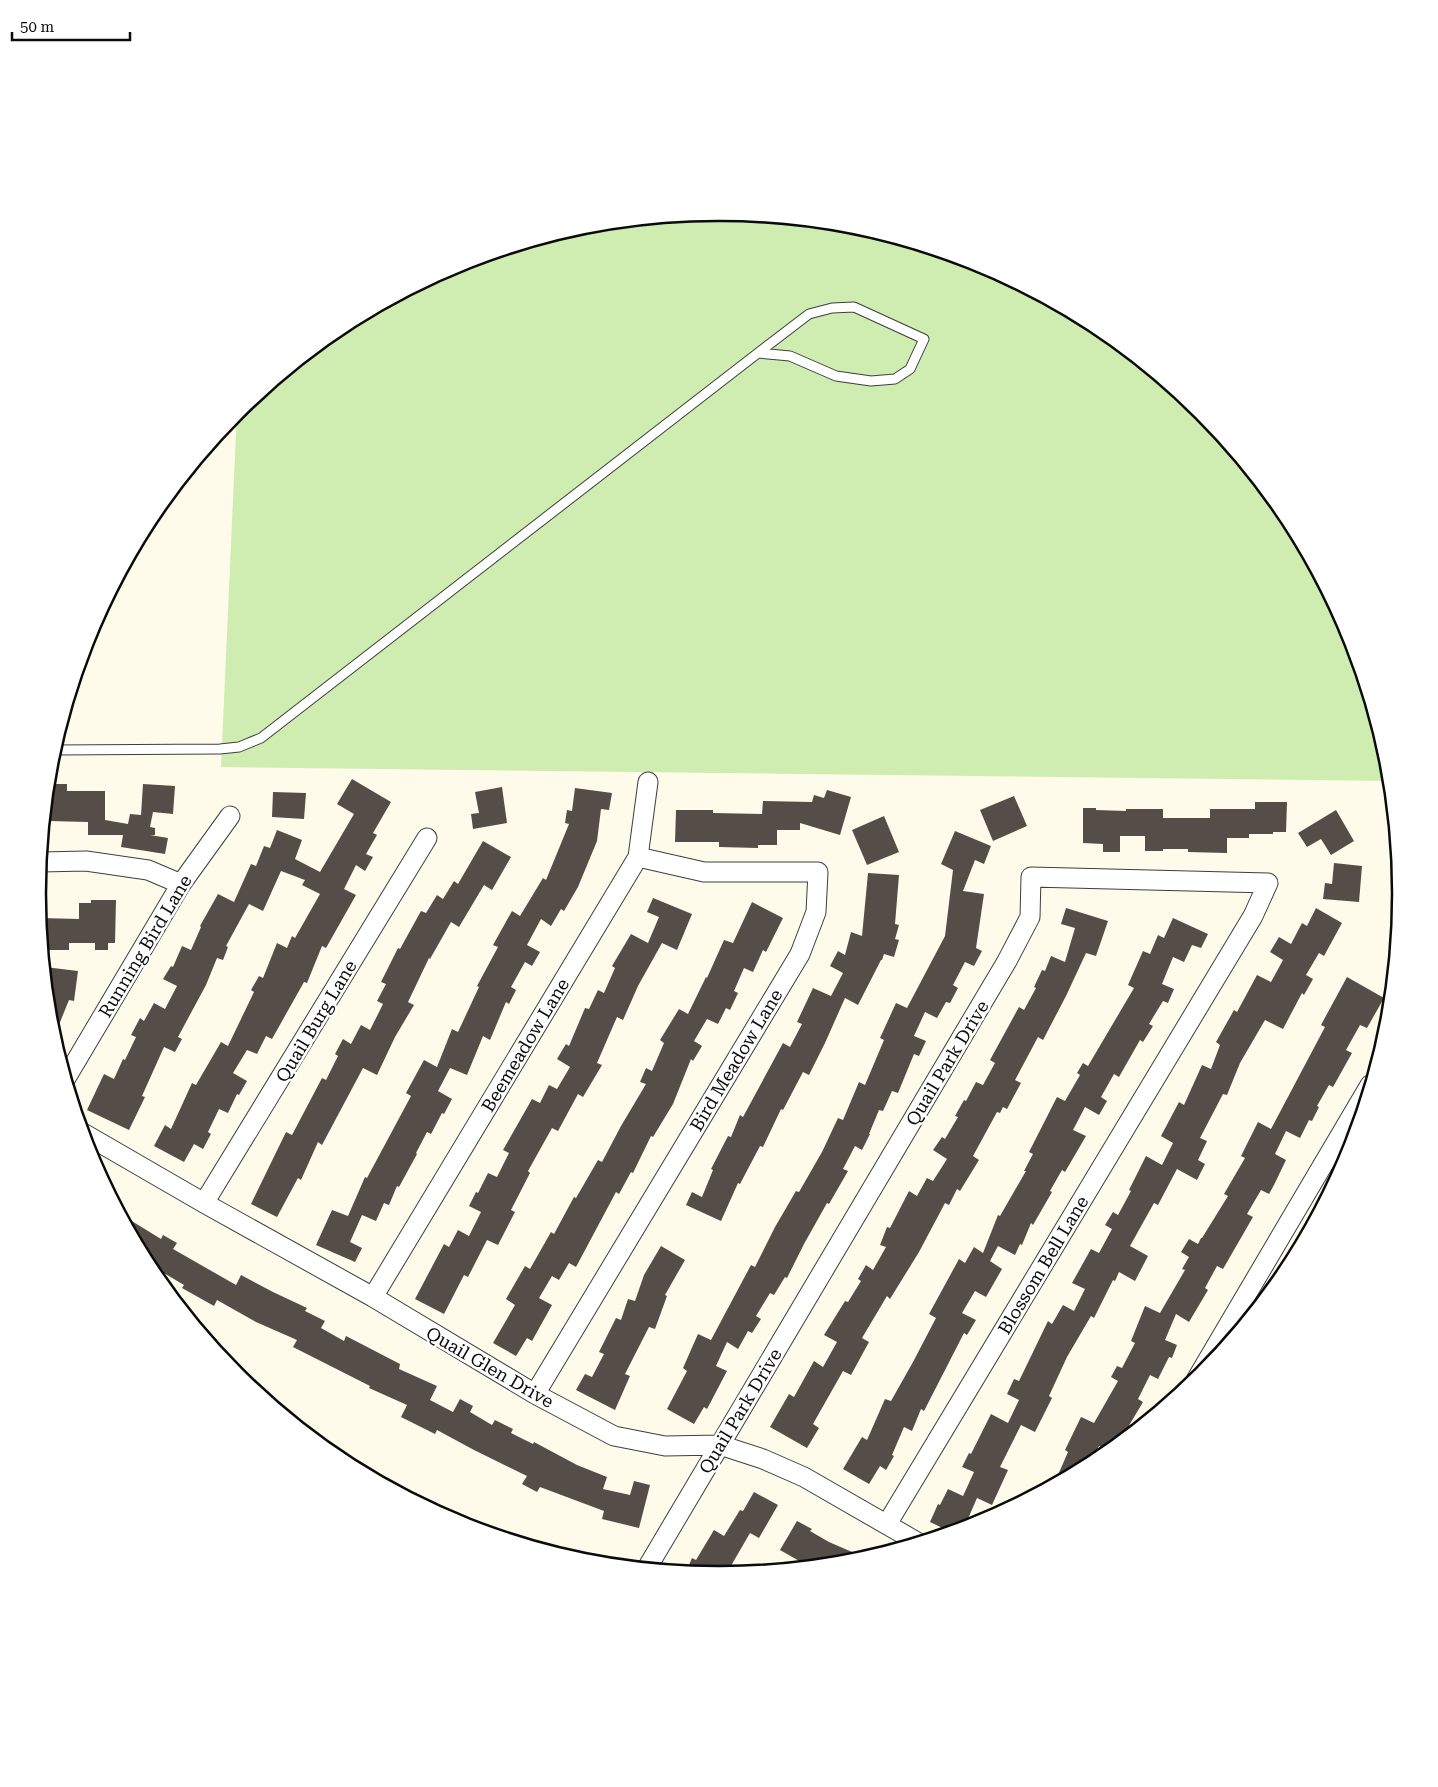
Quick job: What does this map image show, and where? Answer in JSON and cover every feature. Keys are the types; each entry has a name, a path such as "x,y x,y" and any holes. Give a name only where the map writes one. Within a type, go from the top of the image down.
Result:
{"street":[{"name":"Beemeadow Lane","path":"373,1297 638,857 648,782"},
{"name":"Running Bird Lane","path":"70,1071 181,884 230,816"},
{"name":"Quail Burg Lane","path":"204,1204 427,838"},
{"name":"Bird Meadow Lane","path":"535,1394 800,954 816,912 818,872 704,872 638,857"},
{"path":"47,862 86,861 148,870 181,884"},
{"name":"Quail Park Drive","path":"650,1562 1008,962 1030,917 1031,876 1268,882 1253,916 1199,1006"},
{"name":"Blossom Bell Lane","path":"887,1524 1199,1006"},
{"path":"1215,1347 1357,1107"},
{"name":"Quail Glen Drive","path":"92,1139 204,1204 373,1297 535,1394 614,1436 665,1446 720,1444 804,1476 910,1538"}],"lane":[{"path":"62,750 220,750 239,747 261,738 758,353 809,314 832,308 854,307 924,339 910,369 895,379 872,381 836,376 790,356 758,353"}],"green space":[{"path":"719,221 763,222 807,227 850,234 935,256 1017,290 1055,311 1093,334 1163,388 1225,450 1253,484 1302,557 1341,636 1356,677 1369,719 1382,781 221,767 236,425 275,388 345,334 421,290 462,272 503,256 588,234 675,222"}],"building":[{"path":"352,779 391,802 373,833 377,835 366,854 373,857 365,871 356,865 344,889 356,895 326,948 322,946 307,983 304,982 272,1039 266,1036 257,1054 247,1050 233,1073 247,1081 239,1095 237,1094 228,1113 219,1109 208,1132 211,1134 203,1149 194,1144 184,1162 154,1146 165,1125 171,1129 192,1083 196,1085 221,1042 228,1046 254,992 251,990 259,976 263,978 277,943 287,948 292,936 295,938 320,894 302,885 305,880 281,871 263,911 249,904 226,946 228,947 223,960 217,958 206,985 178,1037 182,1039 175,1052 164,1047 142,1096 145,1097 129,1130 87,1110 104,1074 114,1079 123,1059 125,1060 136,1037 131,1035 140,1018 144,1021 154,1003 165,1009 177,986 163,979 171,966 173,967 182,946 191,950 200,926 218,894 234,902 251,864 256,866 264,846 270,848 277,830 302,840 295,859 320,872 354,814 337,804"},
{"path":"56,784 67,784 67,791 105,791 105,820 128,824 130,814 141,815 143,784 175,786 173,814 153,812 150,827 155,828 155,835 150,835 168,838 165,854 121,847 123,835 88,835 88,822 51,821"},
{"path":"502,787 507,823 473,829 471,814 479,813 475,792"},
{"path":"575,788 612,793 609,810 601,809 597,841 578,887 564,911 561,909 551,926 541,919 527,945 540,952 532,966 525,962 511,987 516,990 509,1004 506,1002 490,1040 483,1036 467,1075 450,1068 438,1091 452,1099 431,1134 427,1132 399,1187 397,1186 389,1205 384,1203 376,1221 362,1215 350,1242 362,1248 355,1262 316,1245 332,1210 348,1216 365,1177 367,1178 411,1096 406,1093 424,1060 437,1067 452,1029 458,1032 479,987 477,986 498,947 493,945 512,911 520,916 543,878 546,880 569,824 565,823 567,810 572,811"},
{"path":"827,790 851,797 840,835 800,823 800,830 777,830 777,845 758,845 758,848 719,847 719,842 675,842 676,810 713,810 713,813 762,814 763,801 812,802 814,795 824,798"},
{"path":"273,792 306,793 304,819 272,817"},
{"path":"1014,796 1027,826 993,841 980,810"},
{"path":"1255,802 1287,802 1286,832 1249,834 1249,838 1227,838 1227,853 1188,852 1188,849 1145,851 1145,836 1120,836 1120,852 1103,852 1103,844 1083,843 1083,808 1126,811 1126,809 1163,809 1163,818 1210,818 1210,809 1255,809"},
{"path":"1336,810 1354,841 1331,855 1321,839 1307,847 1298,833"},
{"path":"884,816 899,852 867,865 852,830"},
{"path":"955,831 991,846 984,864 975,860 963,891 984,894 976,948 982,951 974,966 965,962 953,985 958,988 950,1003 946,1002 937,1018 925,1012 914,1036 926,1041 919,1056 914,1054 898,1093 892,1091 883,1111 879,1110 862,1150 855,1146 843,1169 848,1171 829,1204 827,1203 787,1278 785,1277 774,1295 770,1293 756,1316 761,1319 752,1333 748,1331 738,1349 727,1342 716,1366 727,1371 707,1409 704,1407 694,1424 667,1409 687,1371 683,1368 698,1334 711,1340 751,1265 755,1267 775,1227 796,1191 799,1192 822,1152 838,1118 843,1120 859,1082 865,1085 884,1040 880,1038 896,1003 907,1008 945,936 953,870 941,864"},
{"path":"483,841 511,857 492,890 484,885 459,927 451,922 429,958 408,1002 414,1005 395,1037 377,1075 363,1068 322,1145 318,1142 301,1180 298,1178 277,1217 251,1204 286,1132 292,1135 322,1078 326,1080 338,1056 335,1054 343,1039 351,1044 361,1025 370,1030 383,1004 377,1001 386,984 381,982 398,948 400,949 421,911 426,913 437,895 443,899 454,881 458,884"},
{"path":"1334,863 1362,866 1359,902 1323,899 1325,883 1332,884"},
{"path":"868,873 899,875 895,924 899,925 895,939 899,940 894,957 884,954 858,1005 845,998 809,1075 803,1072 783,1110 781,1109 763,1147 760,1146 740,1184 738,1183 721,1221 686,1205 692,1192 702,1197 713,1170 711,1169 728,1136 731,1137 740,1115 743,1117 783,1043 790,1047 802,1024 797,1022 813,988 831,996 843,973 830,966 838,951 845,955 851,932 862,936"},
{"path":"653,898 692,914 677,950 662,943 638,986 623,1020 617,1017 597,1063 602,1065 583,1097 578,1094 558,1131 552,1128 528,1171 530,1173 511,1210 515,1212 498,1245 487,1240 468,1277 464,1275 444,1314 415,1299 444,1244 449,1247 458,1230 469,1236 481,1212 469,1206 488,1173 497,1177 509,1153 503,1150 532,1099 540,1103 549,1085 557,1089 570,1067 557,1059 566,1044 569,1046 585,1008 589,1009 598,990 604,993 615,968 612,966 631,934 648,943 659,917 647,912"},
{"path":"91,900 116,900 115,943 108,943 108,950 95,950 95,943 69,943 69,950 49,950 47,918 79,919 79,903 91,903"},
{"path":"752,902 783,918 766,952 763,950 753,972 744,968 734,991 738,993 730,1010 726,1008 718,1024 707,1019 694,1041 702,1046 693,1061 691,1059 673,1104 653,1137 651,1136 633,1173 631,1172 619,1194 616,1192 576,1267 569,1263 559,1280 552,1276 539,1298 552,1305 532,1341 527,1338 516,1356 493,1343 515,1305 506,1299 525,1266 530,1269 551,1232 554,1234 574,1197 576,1198 598,1160 602,1162 646,1084 640,1082 646,1068 652,1071 664,1043 660,1040 679,1009 688,1014 724,940 733,943"},
{"path":"1066,908 1108,921 1096,956 1086,953 1043,1040 1038,1037 1015,1080 1021,1083 1007,1109 1003,1107 1000,1113 997,1112 973,1156 979,1160 960,1191 957,1189 949,1205 945,1203 919,1252 890,1299 887,1296 862,1338 869,1342 851,1375 843,1371 813,1424 819,1428 807,1448 770,1427 789,1394 794,1397 814,1361 823,1367 837,1342 824,1335 845,1301 848,1302 861,1281 858,1279 866,1265 873,1270 886,1247 880,1245 887,1227 890,1228 909,1191 917,1196 927,1178 933,1181 947,1159 933,1150 942,1137 945,1139 958,1117 955,1116 976,1082 983,1085 995,1063 990,1060 1019,1007 1024,1010 1036,988 1034,987 1042,970 1045,971 1051,956 1065,962 1075,928 1061,924"},
{"path":"1316,908 1342,923 1324,956 1319,953 1306,975 1313,979 1304,995 1302,993 1283,1029 1265,1020 1240,1063 1227,1095 1223,1094 1200,1138 1207,1141 1198,1160 1205,1164 1197,1180 1177,1169 1158,1205 1154,1203 1130,1246 1148,1256 1135,1281 1119,1272 1115,1281 1113,1280 1094,1318 1091,1316 1067,1357 1049,1396 1052,1398 1035,1432 1021,1425 1000,1467 1008,1470 992,1505 977,1498 968,1518 943,1528 930,1522 938,1504 940,1505 948,1489 963,1496 974,1472 962,1467 969,1453 971,1454 991,1414 1008,1423 1019,1400 1007,1394 1014,1379 1019,1381 1048,1321 1052,1324 1063,1305 1074,1311 1085,1289 1072,1283 1091,1249 1099,1253 1112,1229 1105,1225 1113,1212 1118,1215 1146,1156 1162,1165 1173,1143 1161,1136 1179,1102 1184,1105 1202,1065 1211,1069 1220,1045 1216,1042 1234,1010 1237,1012 1257,975 1271,982 1283,960 1270,952 1279,937 1291,944 1302,923 1307,926"},
{"path":"1173,918 1208,934 1201,948 1192,945 1184,962 1173,957 1162,984 1174,989 1168,1003 1163,1001 1149,1024 1153,1026 1143,1042 1140,1040 1119,1077 1114,1074 1101,1097 1107,1101 1099,1115 1085,1107 1073,1130 1086,1136 1065,1172 1062,1170 1033,1225 1031,1223 1022,1245 1020,1244 1015,1255 998,1246 990,1261 1002,1269 986,1297 975,1291 962,1313 976,1320 967,1335 964,1333 924,1411 921,1409 912,1431 904,1427 892,1455 894,1456 886,1470 880,1466 869,1484 843,1469 862,1437 867,1440 885,1399 891,1401 913,1362 936,1318 929,1314 959,1259 965,1263 974,1247 983,1253 998,1215 1000,1216 1026,1171 1024,1171 1033,1154 1029,1152 1057,1097 1065,1101 1080,1075 1077,1073 1083,1063 1088,1066 1134,988 1128,985 1143,951 1150,954 1158,935 1164,938"},
{"path":"51,968 78,971 74,1001 69,1000 59,1025"},
{"path":"1347,977 1383,998 1367,1028 1360,1025 1346,1050 1352,1053 1333,1087 1329,1085 1317,1106 1319,1107 1312,1121 1309,1120 1300,1138 1286,1131 1275,1154 1286,1160 1274,1185 1269,1194 1261,1190 1247,1214 1253,1217 1223,1269 1217,1266 1205,1288 1208,1290 1189,1322 1176,1314 1165,1340 1177,1345 1172,1358 1169,1357 1158,1379 1150,1375 1138,1399 1143,1402 1128,1428 1101,1447 1099,1446 1093,1453 1058,1474 1068,1452 1065,1450 1081,1417 1094,1423 1118,1381 1111,1377 1117,1366 1122,1368 1135,1343 1131,1341 1145,1306 1160,1313 1185,1270 1182,1269 1189,1257 1181,1252 1189,1239 1198,1244 1228,1196 1224,1194 1245,1158 1241,1156 1258,1122 1271,1129 1325,1027 1321,1025"},
{"path":"131,1221 161,1239 163,1235 177,1243 173,1249 236,1285 241,1275 307,1308 305,1311 325,1321 321,1328 344,1341 346,1336 400,1364 399,1369 437,1386 430,1400 453,1412 460,1399 473,1406 470,1412 492,1425 495,1420 513,1429 511,1433 533,1444 534,1442 577,1465 607,1477 603,1489 630,1495 634,1481 650,1485 639,1528 602,1519 604,1511 540,1487 537,1492 522,1484 527,1476 437,1430 435,1434 401,1417 407,1405 369,1388 370,1386 293,1347 297,1340 256,1322 217,1300 214,1306 182,1288 184,1285 164,1273"},
{"path":"661,1246 685,1260 665,1295 667,1296 655,1329 649,1327 625,1374 630,1376 615,1410 576,1390 585,1374 592,1377 604,1354 599,1352 616,1318 621,1320 628,1299 635,1301 644,1275"},
{"path":"754,1492 778,1505 759,1538 750,1533 731,1566 689,1565 692,1558 696,1560 714,1530 724,1536 740,1510 743,1511"},
{"path":"797,1521 812,1529 810,1531 829,1542 853,1552 799,1561 780,1550"}]}
